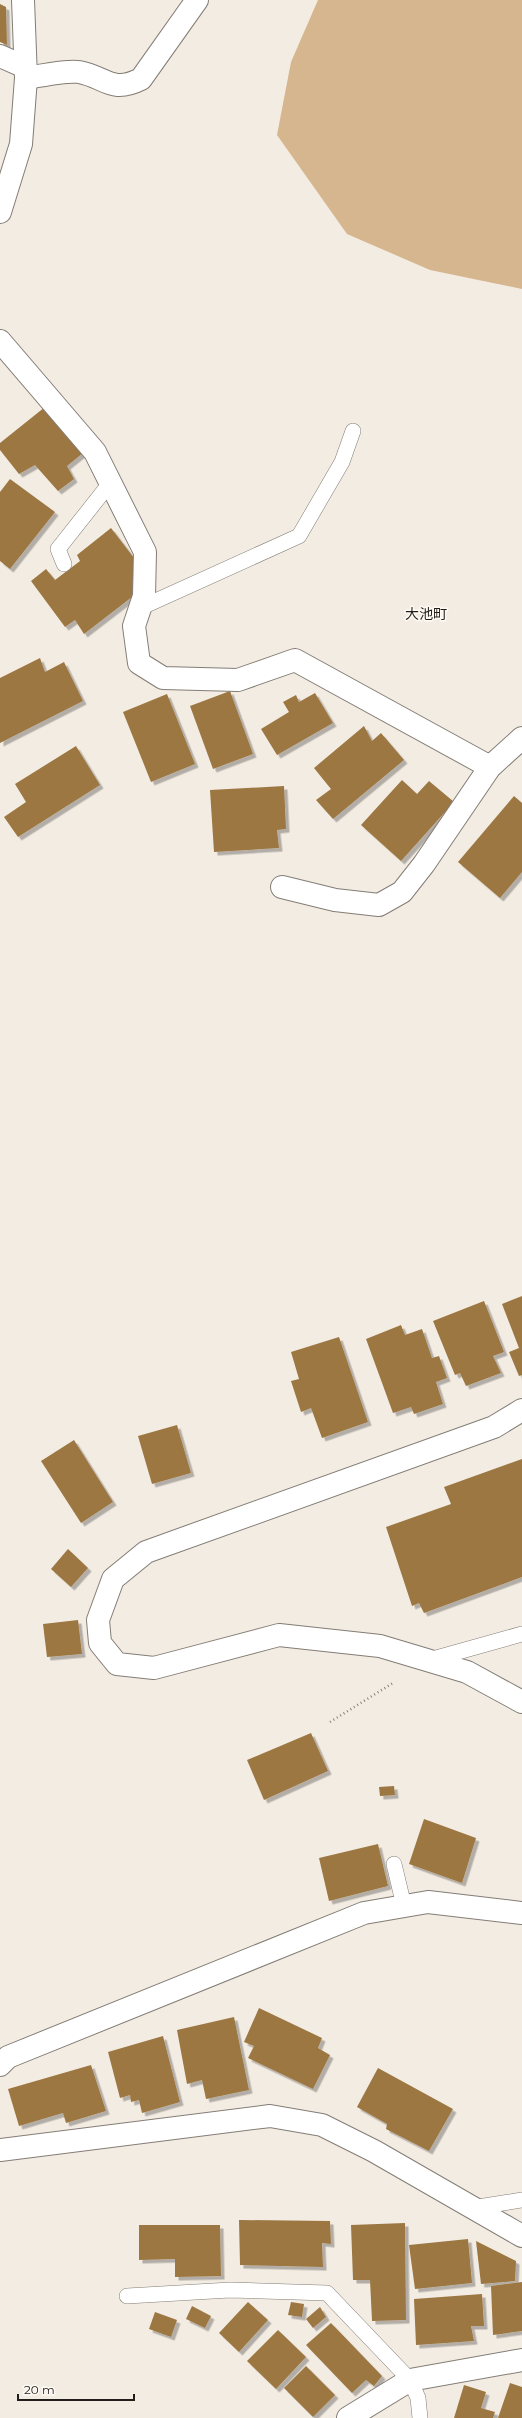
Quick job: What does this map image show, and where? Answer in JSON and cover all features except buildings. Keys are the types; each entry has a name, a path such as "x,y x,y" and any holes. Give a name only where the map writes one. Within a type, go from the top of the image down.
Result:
{"street":[{"path":"0,212 21,144 25,73 23,0"},
{"path":"0,56 25,73 78,72 112,85 127,86 141,79 196,0"},
{"path":"0,341 95,452 145,552 144,596 134,626 139,663 163,678 238,680 295,660 490,767"},
{"path":"282,887 335,900 379,905 402,892 424,864 490,767 522,738"},
{"path":"522,1410 494,1428 146,1552 113,1579 98,1620 100,1643 117,1664 154,1668 279,1635 380,1646 467,1672 522,1702"},
{"path":"0,2065 8,2058 364,1913 428,1902 522,1913"},
{"path":"0,2150 270,2116 322,2125 374,2152 522,2236"},
{"path":"348,2418 410,2380 522,2360"}],"lane":[{"path":"140,608 299,536 342,462 353,431"},
{"path":"64,564 58,549 111,482"},
{"path":"429,1660 522,1634"},
{"path":"394,1864 404,1906"},
{"path":"472,2208 522,2200"},
{"path":"127,2296 230,2290 327,2293 410,2380 418,2398 420,2418"}],"path":[{"path":"330,1722 429,1660"}],"shaded area":[{"path":"318,0 522,0 522,289 430,270 347,234 277,135 291,62"}],"district":[{"name":"大池町","path":"426,614"}]}
